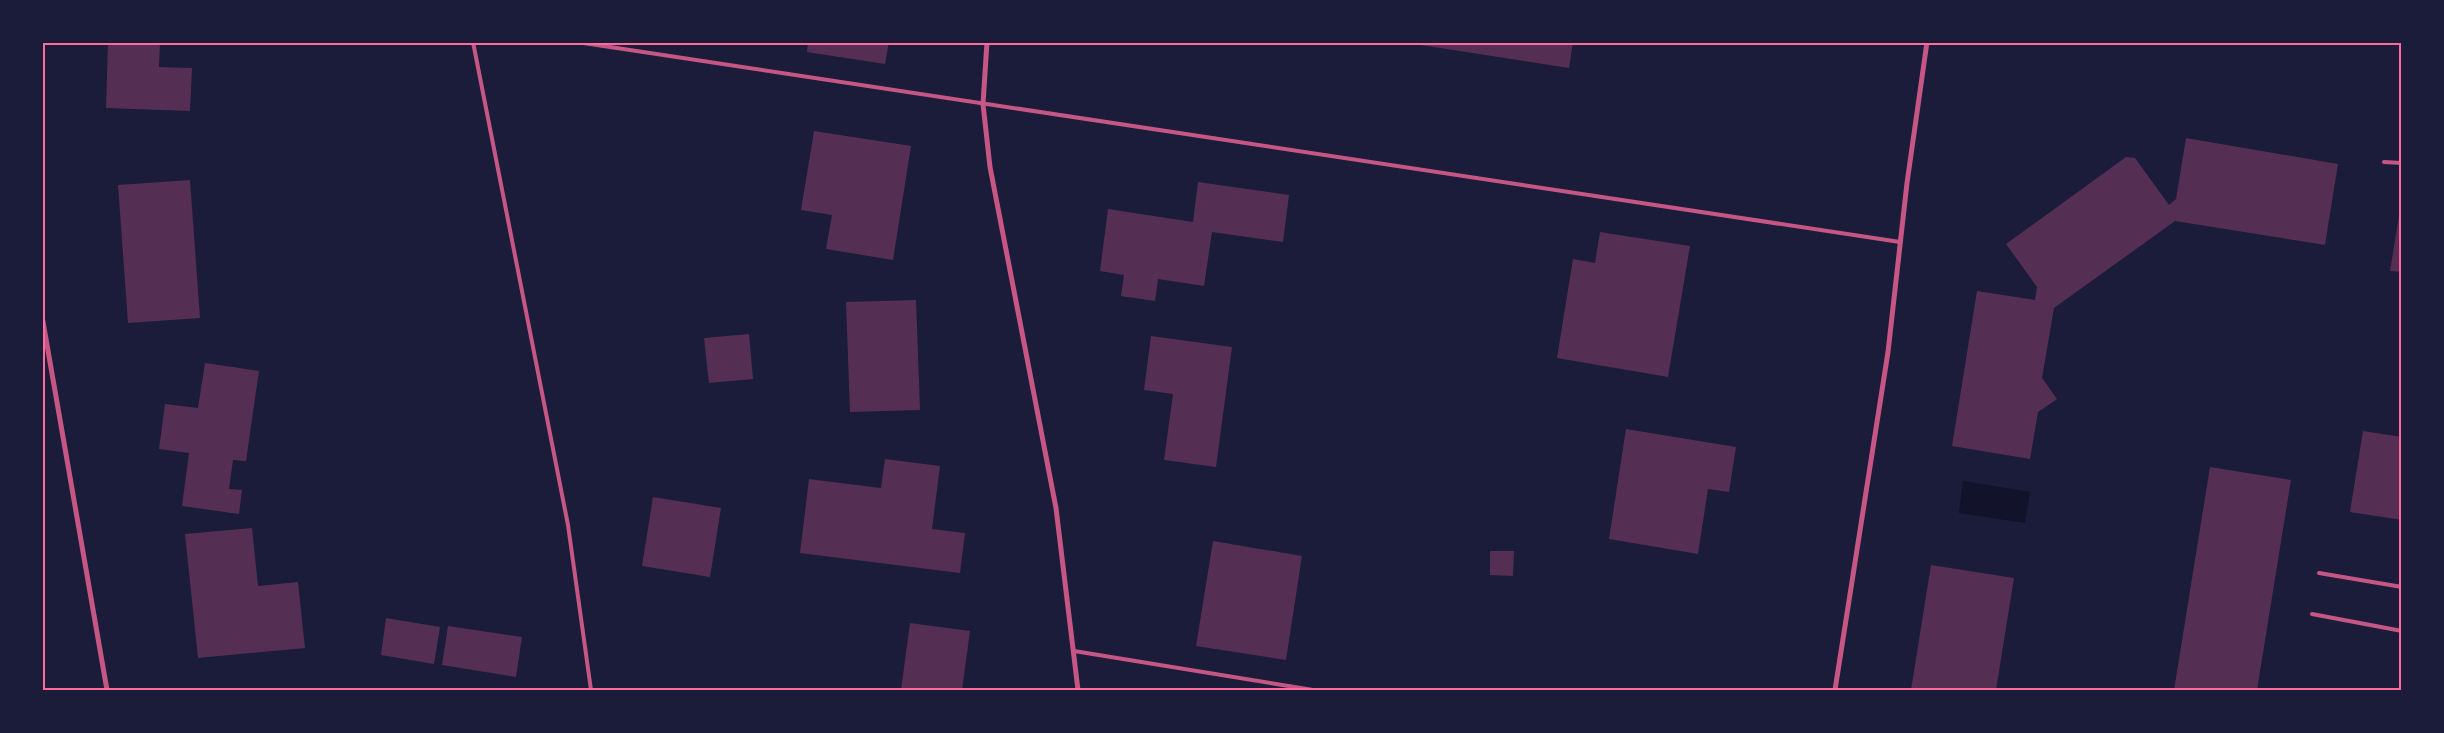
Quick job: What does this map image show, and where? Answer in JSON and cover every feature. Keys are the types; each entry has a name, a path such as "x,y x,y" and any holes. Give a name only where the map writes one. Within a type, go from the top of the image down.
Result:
{"street":[{"path":"987,42 983,104 990,167 1056,508 1078,690"},
{"path":"1835,690 1888,352 1900,242 1927,42"},
{"path":"42,316 106,690"}],"lane":[{"path":"473,42 568,525 591,690"},
{"path":"578,42 1900,242"},
{"path":"2384,162 2402,164"},
{"path":"2319,573 2402,587"},
{"path":"2312,614 2402,631"},
{"path":"1074,651 1313,690"}],"shaded area":[{"path":"1963,481 2030,492 2025,523 1959,513"}],"building":[{"path":"108,42 160,42 159,67 192,68 190,111 106,108"},
{"path":"808,42 889,42 885,64 807,52"},
{"path":"1401,42 1573,42 1569,68"},
{"path":"814,131 911,146 893,260 826,249 832,215 801,210"},
{"path":"2186,138 2338,164 2325,245 2175,221 2054,308 2042,378 2057,399 2038,412 2030,459 1952,446 1977,291 2035,300 2037,287 2006,244 2126,157 2135,158 2169,205 2176,199"},
{"path":"190,180 200,318 128,323 118,185"},
{"path":"1198,182 1289,195 1283,242 1212,232 1204,286 1158,279 1155,301 1121,296 1124,275 1100,271 1108,209 1193,222"},
{"path":"2400,210 2402,210 2402,272 2390,271"},
{"path":"1600,232 1690,246 1668,377 1557,358 1573,259 1595,263"},
{"path":"916,300 920,410 850,412 846,302"},
{"path":"749,334 753,379 709,383 704,338"},
{"path":"1151,336 1232,347 1216,467 1164,460 1173,394 1144,390"},
{"path":"205,363 259,371 246,461 233,460 229,489 242,490 239,514 182,506 189,453 159,449 165,404 198,408"},
{"path":"1626,429 1736,447 1729,492 1708,489 1698,554 1609,539"},
{"path":"2363,431 2402,437 2402,520 2350,512"},
{"path":"885,459 940,466 932,529 965,533 960,573 800,553 809,479 881,488"},
{"path":"2210,467 2291,480 2257,690 2174,690"},
{"path":"653,497 721,508 710,577 642,566"},
{"path":"252,528 258,586 298,582 305,648 198,658 185,534"},
{"path":"1213,541 1302,556 1286,660 1196,646"},
{"path":"1490,551 1514,551 1513,576 1490,575"},
{"path":"1931,565 2014,578 1996,690 1911,690"},
{"path":"386,618 440,627 434,664 381,655"},
{"path":"910,623 970,631 962,690 901,690"},
{"path":"448,626 522,637 516,677 442,665"}]}
